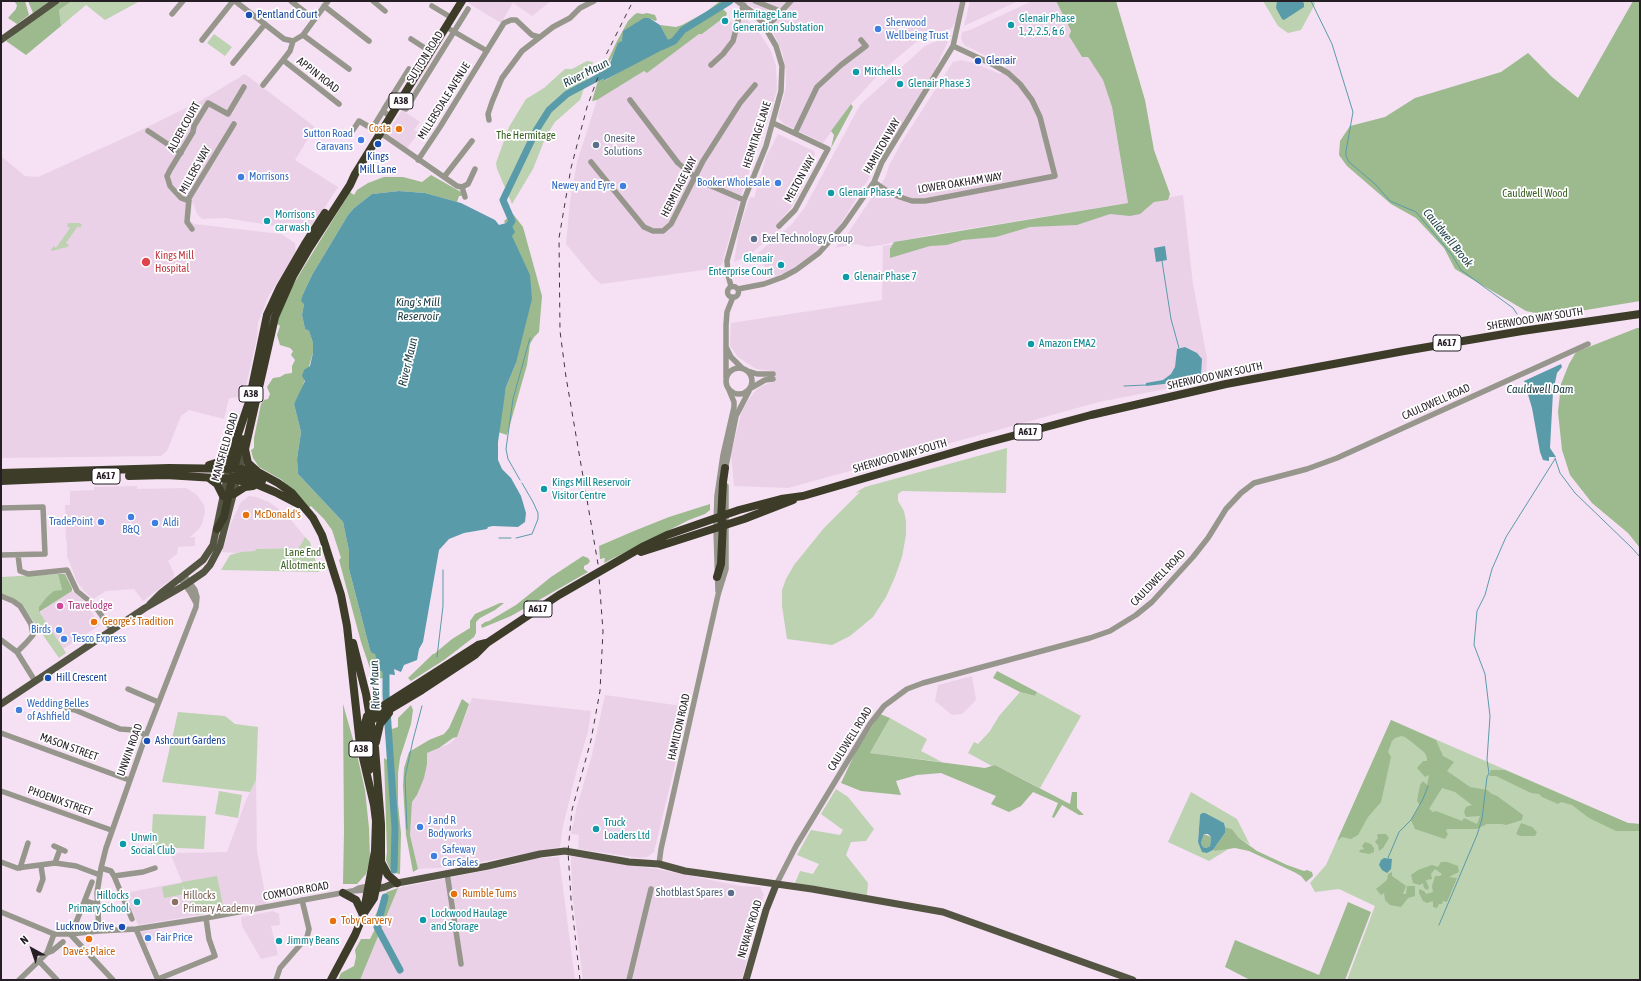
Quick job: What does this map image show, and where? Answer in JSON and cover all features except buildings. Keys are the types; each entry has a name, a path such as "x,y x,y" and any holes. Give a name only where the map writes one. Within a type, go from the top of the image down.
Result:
{"highway":[{"name":"SUTTON ROAD","path":"318,230 346,183 355,174 381,134 431,52 450,29 452,18 462,1"},
{"name":"MANSFIELD ROAD","path":"245,448 275,317 293,276 318,230"},
{"name":"MANSFIELD ROAD","path":"233,474 232,452 249,402 267,315 280,287 318,230"},
{"name":"SHERWOOD WAY SOUTH","path":"383,710 393,708 478,645 487,642 559,595 644,546 654,545 722,521 779,507 803,496 959,450 1091,415 1226,384 1514,332 1640,314"},
{"path":"217,529 224,517 233,474 244,433 252,418"},
{"path":"245,448 248,462 258,472"},
{"path":"200,468 222,461 232,452"},
{"path":"169,468 180,472 233,474 270,484 278,488 287,498"},
{"name":"A617","path":"1,473 200,468 233,474 287,498"},
{"path":"717,577 721,564 723,482 725,468"},
{"name":"A617","path":"1,481 166,475 209,478 258,472"},
{"name":"A38","path":"258,472 292,493 313,518 322,535 338,581 366,694 368,718 375,748 381,824 381,861 372,887"},
{"path":"209,478 217,484 223,496"},
{"path":"234,494 244,487 260,486"},
{"name":"SHERWOOD WAY SOUTH","path":"629,556 780,499 803,496"},
{"name":"A38","path":"287,498 301,505"},
{"name":"A38","path":"331,980 355,935 363,916 373,900 372,887 376,836 374,805 360,745 348,626"},
{"name":"SHERWOOD WAY SOUTH","path":"368,718 420,687"},
{"path":"366,694 383,710"},
{"path":"356,710 361,717 368,718 370,787"},
{"name":"A617","path":"375,748 383,710"},
{"path":"381,861 388,876 395,883"},
{"path":"343,893 356,900 363,916"}],"main road":[{"path":"1,40 56,1"},
{"name":"MANSFIELD ROAD","path":"1,704 185,580 207,556 213,546 223,496 245,448"},
{"name":"MANSFIELD ROAD","path":"145,608 156,597 210,565 220,546 234,494 233,474"},
{"path":"372,887 540,854 565,851 629,862 659,864 685,871 828,892 943,912 1133,980"},
{"name":"NEWARK ROAD","path":"746,980 766,910 776,885"}],"street":[{"path":"172,14 183,1"},
{"path":"202,40 234,1 284,39 293,42 303,35 328,1"},
{"path":"291,1 314,19"},
{"path":"373,1 385,11"},
{"path":"489,120 488,114 502,78 522,51 553,27 570,18 580,8 594,1"},
{"name":"HERMITAGE LANE","path":"731,286 728,275 727,261 744,200 773,123 781,91 782,66 776,46 766,28 751,11 737,1"},
{"path":"755,1 782,12"},
{"path":"766,28 791,1"},
{"name":"HAMILTON WAY","path":"738,289 784,277 809,261 828,244 844,225 874,182 882,162 954,46 963,1"},
{"path":"711,64 723,54 733,41 740,13 744,5"},
{"path":"324,6 369,41"},
{"path":"432,6 452,18"},
{"name":"SUTTON ROAD","path":"398,106 406,109 450,29 468,9"},
{"name":"MILLERSDALE AVENUE","path":"418,160 504,23 511,20 516,20 521,23 532,35 539,37"},
{"path":"233,63 265,24"},
{"path":"450,29 487,51"},
{"path":"303,35 349,69"},
{"path":"411,39 431,52"},
{"path":"795,133 820,82 866,46 861,40"},
{"name":"APPIN ROAD","path":"293,42 290,51 282,60 338,104"},
{"name":"LOWER OAKHAM WAY","path":"874,182 890,193 900,197 912,201 925,201 1054,176 1040,117 1032,100 1020,84 1008,73 954,46"},
{"path":"263,85 282,60"},
{"name":"SUTTON ROAD","path":"384,108 409,69"},
{"name":"SUTTON ROAD","path":"405,76 413,81"},
{"name":"HERMITAGE WAY","path":"591,162 644,227 656,232 666,229 672,224 703,161 740,103 755,85"},
{"name":"ALDER COURT","path":"188,201 180,198 167,181 167,176 208,103 228,114 244,87"},
{"path":"630,100 678,163 695,177 709,185 744,200"},
{"path":"375,124 382,111 391,117"},
{"path":"353,130 359,121 381,134 457,186 462,187 468,184 475,168"},
{"name":"MELTON WAY","path":"773,123 828,150 795,210 778,226"},
{"name":"MILLERS WAY","path":"192,229 187,222 189,198 234,124"},
{"path":"151,131 181,153"},
{"path":"444,177 472,141"},
{"path":"462,187 465,197"},
{"path":"731,286 738,289 738,294 733,297 729,296 727,292 731,286"},
{"name":"HAMILTON ROAD","path":"659,864 661,849 718,595 726,569 719,479 734,407 734,402 726,385 727,312 733,297"},
{"name":"CAULDWELL ROAD","path":"776,885 796,846 870,724 889,700 907,689 923,682 1090,638 1110,631 1136,615 1152,602 1193,557 1208,538 1226,509 1241,493 1254,483 1307,469 1337,458 1588,344"},
{"path":"725,468 736,416 752,384 752,378 731,357 726,347"},
{"path":"726,377 729,372 734,369 773,376 750,390 738,395 729,390"},
{"path":"1,508 43,507 45,554 1,556"},
{"path":"18,555 20,571 28,574 67,570 77,591 94,605 112,630"},
{"name":"HAMILTON ROAD","path":"717,577 718,595"},
{"name":"UNWIN ROAD","path":"98,931 97,893 100,872 112,830 158,702 197,605 195,590 185,580"},
{"path":"1,596 20,606 31,624 33,634 16,652"},
{"path":"1,640 16,652 36,681"},
{"path":"128,689 158,702"},
{"path":"55,702 62,707 75,710 120,729 134,730 146,734"},
{"name":"MASON STREET","path":"1,733 129,780"},
{"name":"PHOENIX STREET","path":"1,791 112,830"},
{"path":"20,868 28,843"},
{"path":"55,863 60,849"},
{"path":"1,862 20,868 55,863 100,872 110,872 114,876 132,919"},
{"path":"39,890 43,879 41,866"},
{"path":"114,876 142,872 155,868"},
{"path":"447,873 461,964"},
{"path":"75,925 92,882"},
{"name":"COXMOOR ROAD","path":"54,934 136,930 343,893 359,888 372,887"},
{"path":"629,980 651,889"},
{"path":"276,980 280,968 308,937 309,929 302,900"},
{"path":"85,901 98,905"},
{"path":"2,915 54,934 47,953"},
{"path":"136,930 158,980 215,956 209,939 206,918"},
{"path":"70,934 112,980"},
{"path":"19,980 47,953 52,951 62,942"},
{"path":"39,961 57,980"}],"shaded area":[{"path":"470,1 551,1 532,16 513,3 501,23 468,3"},
{"path":"742,1 960,1 957,19 952,28 925,37 915,43 885,68 851,104 823,143 784,124 779,119 778,116 786,88 786,72 782,52 772,30 763,18 753,7"},
{"path":"970,1 1018,1 964,26"},
{"path":"1032,1 1056,1 1071,32 1069,36 1082,57 1088,57 1103,80 1112,107 1128,203 930,235 881,245 867,247 856,244 835,248 846,236 885,178 889,166 901,143 953,62 961,60 974,63 1000,74 1007,66 964,45 961,38 962,32 970,30"},
{"path":"726,16 734,25 744,16 761,35 771,51 776,66 777,90 744,186 722,264 718,268 601,284 594,278 566,244 570,201 577,162 597,100 644,71 647,73 699,34 702,34"},
{"path":"951,35 933,74 839,227 826,243 811,256 788,272 769,278 768,272 757,254 792,224 805,207 860,105 925,46"},
{"name":"Kings Mill Hospital","path":"245,74 315,127 295,160 338,187 308,233 289,228 225,218 202,219 197,214 193,202 189,220 194,224 281,234 295,243 296,254 269,295 258,323 257,338 244,394 238,397 229,398 224,419 189,410 181,416 167,451 161,456 1,458 1,156 25,176 38,177 133,134 202,100"},
{"path":"402,110 420,122 414,130 418,132 416,136 407,148 394,139 388,132"},
{"path":"778,134 814,151 815,154 802,187 791,208 777,224 782,228 748,256 734,262 739,230 750,197 754,198 766,157"},
{"path":"1183,195 1193,284 1207,358 1206,381 1099,402 788,488 734,486 731,454 742,410 757,389 773,382 772,371 756,369 738,357 730,346 731,323 882,300 883,246"},
{"path":"137,486 137,489 186,488 196,494 204,505 205,512 202,524 190,537 195,537 195,546 178,547 177,554 168,561 174,573 173,578 143,601 134,589 106,591 93,599 77,582 67,556 65,505 70,505 70,491 94,490 94,487"},
{"path":"249,496 269,502 287,515 305,537 300,548 256,549 255,551 235,553 222,552 231,523 241,502"},
{"path":"72,591 85,602 100,625 63,649 40,612"},
{"path":"972,676 976,700 962,714 952,715 935,701 938,685"},
{"path":"605,695 689,707 654,852 647,857 640,858 578,849 579,835 571,834 577,806 592,755"},
{"path":"472,698 591,711 588,732 563,826 560,847 455,867 418,869 410,835 411,814 412,802 417,795 427,764 427,753 449,744 457,737"},
{"path":"256,780 257,851 267,904 138,925 125,893 182,882 170,853 227,852 246,800"},
{"path":"571,856 657,869 740,886 760,887 764,895 757,915 742,980 583,980 572,894"},
{"path":"559,857 575,980 360,980 398,888 513,865 538,858"},
{"path":"273,911 279,914 280,925 271,926 278,955 261,959 242,926 241,917"},
{"path":"160,929 145,949 139,932"}],"green space":[{"path":"14,1 25,1 29,15 17,24 8,18 16,9 17,5"},
{"path":"28,1 50,1 33,13"},
{"path":"62,1 72,1 59,10 61,26 26,55 6,41 29,23"},
{"path":"72,1 140,1 105,20 86,5 61,26 59,10"},
{"path":"720,1 728,1 727,4 721,7 727,13 726,16 702,34 699,34 647,73 644,71 597,100 592,101 597,84 616,43 628,21 634,15 637,13 647,13 655,15 657,20 655,21 649,18 623,39 610,61 604,81 671,42 668,41 660,25 676,27 682,25 706,12"},
{"path":"1056,1 1116,1 1145,100 1154,150 1170,194 1168,200 1154,202 1140,214 1130,216 1110,214 1077,225 1030,227 996,237 963,240 947,245 930,246 890,258 890,249 894,242 1128,203 1112,107 1103,80 1088,57 1082,57 1069,36 1071,31"},
{"path":"1263,1 1314,1 1315,4 1301,30 1288,33 1278,26"},
{"name":"Cauldwell Wood","path":"1633,1 1640,1 1640,301 1550,316 1526,311 1455,269 1444,248 1416,218 1391,204 1347,166 1339,155 1340,141 1350,126 1385,117 1415,98 1501,72 1528,53 1552,77 1578,98"},
{"path":"214,34 232,47 225,56 207,43"},
{"name":"The Hermitage","path":"587,61 593,62 580,100 555,122 546,136 533,169 512,204 497,169 496,163 509,127 526,99 544,88 565,69 572,69"},
{"path":"851,104 853,107 831,148 834,135 831,131"},
{"path":"431,175 461,192 462,196 459,196 457,202 425,193 399,191 372,194 354,208 348,215 312,275 303,294 304,304 302,315 305,329 309,331 313,343 313,353 301,392 294,404 301,432 297,459 298,474 343,522 349,551 349,569 370,650 375,654 377,668 384,672 383,678 377,679 372,674 361,642 339,560 341,558 332,530 324,519 311,506 308,508 282,480 259,467 253,458 251,450 254,448 254,438 261,404 264,400 268,399 270,394 267,387 273,378 292,373 292,366 295,360 291,355 293,351 290,348 280,345 277,335 280,326 276,323 291,288 350,192 354,195 357,190 368,183 384,177 403,177 422,182"},
{"path":"513,214 523,227 542,296 539,332 530,344 527,365 507,435 498,432 506,387 516,363 518,251 504,221"},
{"path":"68,223 80,223 82,225 80,228 78,226 66,243 69,245 67,247 52,251 51,250 54,246 56,248 70,228 67,226"},
{"path":"1640,328 1640,548 1628,533 1592,503 1570,475 1562,450 1558,412 1561,384 1569,364 1576,352"},
{"path":"1007,448 1006,493 902,491 898,494 898,501 904,511 906,521 906,535 902,557 886,597 873,617 850,636 832,645 787,639 782,606 782,590 786,579 794,565 824,528 860,492 855,493 865,487"},
{"path":"710,504 710,510 705,514 689,520 604,563 605,558 600,559 599,546 669,517"},
{"name":"Lane End Allotments","path":"305,537 310,542 319,572 221,570 230,555 241,552 255,551 256,549 299,548"},
{"path":"583,556 588,558 590,561 584,566 584,569 588,572 511,616 482,628 481,625 485,622 516,605 551,577"},
{"path":"58,574 62,590 39,611 66,653 59,658 24,608 10,597 1,594 1,577"},
{"path":"58,574 65,574 72,591 39,612 39,607 47,597 54,591 62,590"},
{"path":"500,603 504,603 476,622 476,633 474,637 444,660 411,681 408,678 433,654 452,639 470,628 470,621 475,614"},
{"path":"997,671 1037,692 1035,696 1020,692 993,678"},
{"path":"1020,692 1035,696 1037,692 1081,716 1040,788 968,753 974,742 978,744 990,731 999,716"},
{"path":"462,699 469,704 457,737 453,738 439,748 427,753 427,764 424,778 417,795 412,802 410,835 418,869 413,872 406,835 403,786 404,768 409,752 429,740 444,734 449,728"},
{"path":"343,704 365,790 369,828 370,860 366,874 357,884 343,884"},
{"path":"411,705 413,710 411,724 400,758 398,773 398,804 401,833 400,874 395,873 390,869 386,860 384,758 389,761 386,731 398,727 398,718"},
{"path":"178,712 225,716 235,724 258,727 256,780 250,792 162,782"},
{"path":"880,714 890,718 870,753 985,768 995,765 1070,804 1072,792 1077,792 1077,808 1084,815 1079,815 1062,805 1054,818 1052,817 1058,803 1033,792 1021,806 1009,812 991,804 996,796 941,773 917,775 896,781 901,795 861,791 841,783 856,751"},
{"path":"890,718 927,739 921,751 942,762 870,753"},
{"path":"1391,720 1628,823 1640,824 1640,980 1347,980 1375,906 1339,889 1315,892 1310,883 1326,865"},
{"path":"1391,720 1436,740 1443,756 1454,762 1447,771 1470,787 1487,790 1523,815 1522,820 1506,825 1487,824 1477,829 1447,829 1446,831 1448,834 1445,839 1415,829 1411,820 1420,805 1417,801 1420,785 1423,781 1427,785 1429,775 1425,777 1417,768 1423,761 1427,761 1427,758 1425,753 1405,737 1401,736 1392,741 1388,752 1391,757 1381,802 1368,817 1358,835 1351,839 1342,837 1337,841","holes":["1442,788 1455,792 1472,805 1466,807 1464,812 1466,817 1480,816 1477,824 1464,818 1462,821 1436,811 1433,812 1429,809"]},
{"path":"1491,770 1505,770 1628,823 1640,824 1640,831 1616,831 1589,818 1572,805 1561,802 1558,804 1542,797 1539,794 1531,793 1496,776 1489,776"},
{"path":"836,789 848,797 874,829 866,841 851,842 846,855 868,883 867,895 795,883 800,871 813,874 819,864 797,855 811,830 840,835 843,830 821,814"},
{"path":"219,791 242,795 238,818 215,814"},
{"path":"1191,792 1237,819 1250,845 1239,838 1232,829 1225,827 1224,823 1200,815 1198,842 1207,853 1213,850 1215,851 1230,848 1209,861 1168,842"},
{"path":"153,814 206,816 204,849 151,847"},
{"path":"1521,823 1532,827 1537,832 1535,836 1520,836 1516,834"},
{"path":"1225,827 1232,829 1239,838 1257,851 1287,865 1312,872 1313,876 1306,882 1301,876 1294,872 1249,851 1235,848 1213,850 1225,833"},
{"path":"1204,834 1211,837 1210,846 1206,848 1203,847 1201,843"},
{"path":"1378,834 1386,834 1389,838 1383,848 1379,851 1378,845 1375,842 1378,838"},
{"path":"1365,842 1371,844 1374,848 1374,852 1369,854 1359,852 1360,850 1364,849 1362,846"},
{"path":"1441,862 1447,862 1458,866 1459,872 1449,877 1457,878 1447,902 1443,901 1437,908 1433,907 1433,901 1427,903 1423,901 1419,893 1419,889 1424,891 1426,894 1433,892 1432,886 1435,876 1440,876 1442,874 1435,869 1431,874 1432,879 1426,880 1429,888 1427,890 1424,888 1423,883 1420,885 1413,883 1411,875 1418,870 1432,865 1438,867"},
{"path":"1392,872 1392,876 1406,886 1403,894 1406,894 1407,886 1415,886 1415,896 1408,898 1401,907 1390,905 1385,900 1384,893 1381,895 1376,889 1387,880 1388,874"},
{"path":"217,876 224,910 196,915 183,885 184,894 164,898 162,887"},
{"path":"398,888 360,980 338,980 341,973 354,966 356,957 355,950 361,939 370,939 375,929 375,916 384,896 387,892"},
{"path":"1348,902 1371,912 1345,980 1250,980 1225,967 1235,940 1319,975"}],"water":[{"path":"1277,1 1301,1 1304,3 1304,7 1284,20 1276,8"},
{"path":"644,18 649,18 660,25 671,43 664,49 603,81 618,43 622,41 623,31"},
{"name":"King's Mill Reservoir","path":"399,191 425,193 461,203 495,220 499,225 510,222 515,232 512,236 530,275 532,299 516,363 506,387 498,442 498,460 502,469 511,478 521,496 526,513 525,522 518,527 493,526 488,527 487,529 464,533 449,539 439,550 423,642 419,649 417,660 404,665 401,672 394,669 395,675 386,674 377,668 375,654 370,650 349,569 349,551 343,522 298,474 297,459 301,432 294,404 305,381 302,376 304,370 310,366 313,353 313,343 309,331 305,329 302,315 304,304 301,301 312,275 348,215 354,208 372,194"},
{"path":"1165,246 1167,260 1156,262 1154,248"},
{"path":"1185,347 1197,353 1202,359 1201,375 1199,378 1190,381 1146,386 1146,383 1163,380 1171,374 1175,367 1177,349"},
{"name":"Cauldwell Dam","path":"1561,364 1562,367 1557,373 1553,392 1550,448 1556,457 1549,457 1549,461 1543,460 1540,452 1532,408 1524,381"},
{"path":"1205,813 1224,823 1225,827 1225,833 1213,850 1207,853 1202,852 1198,842 1200,815","holes":["1204,834 1208,834 1211,837 1210,846 1206,848 1203,847 1201,843"]},
{"path":"1384,858 1392,859 1391,869 1387,873 1382,870 1379,865 1381,860"}],"waterway":[{"name":"River Maun","path":"663,46 674,41 683,30 730,1"},
{"name":"Cauldwell Brook","path":"1311,1 1332,44 1353,112 1346,151 1346,156 1349,162 1375,184 1390,201 1416,212 1452,255 1461,270 1513,308 1517,314"},
{"name":"River Maun","path":"505,231 512,221 503,200 537,129 549,110 567,94 614,69"},
{"path":"1162,261 1171,319 1179,348"},
{"path":"520,480 508,459 506,449 513,399 530,338"},
{"path":"1124,386 1146,385"},
{"path":"1555,458 1560,473 1575,493 1640,557"},
{"path":"1439,925 1477,835 1482,819 1487,777 1489,773 1487,760 1490,716 1485,674 1474,645 1477,611 1485,595 1492,569 1506,537 1555,459"},
{"path":"516,538 532,534 538,519 538,513 522,483"},
{"path":"499,538 511,538"},
{"path":"437,657 443,606 443,570"},
{"name":"River Maun","path":"386,665 386,695 395,828 394,870"},
{"path":"407,829 405,777 422,706"},
{"path":"1388,858 1399,832 1411,820 1423,799 1428,786"},
{"name":"River Maun","path":"385,897 377,927 400,970"}],"railway":[{"path":"580,980 571,899 568,851 572,810 591,740 600,691 603,631 598,564 566,377 560,331 559,238 571,168 587,107 606,55 633,1"}],"place":[{"name":"Pentland Court","path":"249,15"},
{"name":"Hermitage Lane Generation Substation","path":"725,21"},
{"name":"Glenair Phase 1, 2, 2.5, & 6","path":"1011,25"},
{"name":"Sherwood Wellbeing Trust","path":"878,29"},
{"name":"Glenair","path":"978,61"},
{"name":"Mitchells","path":"856,72"},
{"name":"Glenair Phase 3","path":"900,84"},
{"name":"Costa","path":"399,129"},
{"name":"Sutton Road Caravans","path":"361,140"},
{"name":"Kings Mill Lane","path":"378,144"},
{"name":"Onesite Solutions","path":"596,145"},
{"name":"Morrisons","path":"241,177"},
{"name":"Booker Wholesale","path":"778,183"},
{"name":"Newey and Eyre","path":"623,186"},
{"name":"Glenair Phase 4","path":"831,193"},
{"name":"Morrisons car wash","path":"267,221"},
{"name":"Exel Technology Group","path":"754,239"},
{"name":"Kings Mill Hospital","path":"146,262"},
{"name":"Glenair Enterprise Court","path":"781,265"},
{"name":"Glenair Phase 7","path":"846,277"},
{"name":"Amazon EMA2","path":"1031,344"},
{"name":"Kings Mill Reservoir Visitor Centre","path":"544,489"},
{"name":"McDonald's","path":"246,515"},
{"name":"B&Q","path":"131,517"},
{"name":"TradePoint","path":"101,522"},
{"name":"Aldi","path":"155,523"},
{"name":"Travelodge","path":"60,606"},
{"name":"George's Tradition","path":"94,622"},
{"name":"Birds","path":"59,630"},
{"name":"Tesco Express","path":"64,639"},
{"name":"Hill Crescent","path":"48,678"},
{"name":"Wedding Belles of Ashfield","path":"19,710"},
{"name":"Ashcourt Gardens","path":"147,741"},
{"name":"J and R Bodyworks","path":"420,827"},
{"name":"Truck Loaders Ltd","path":"596,829"},
{"name":"Unwin Social Club","path":"123,844"},
{"name":"Safeway Car Sales","path":"434,856"},
{"name":"Shotblast Spares","path":"731,893"},
{"name":"Rumble Tums","path":"454,894"},
{"name":"Hillocks Primary School","path":"137,902"},
{"name":"Hillocks Primary Academy","path":"175,902"},
{"name":"Lockwood Haulage and Storage","path":"423,920"},
{"name":"Toby Carvery","path":"333,921"},
{"name":"Lucknow Drive","path":"122,927"},
{"name":"Fair Price","path":"148,938"},
{"name":"Dave's Plaice","path":"89,939"},
{"name":"Jimmy Beans","path":"279,941"}]}
